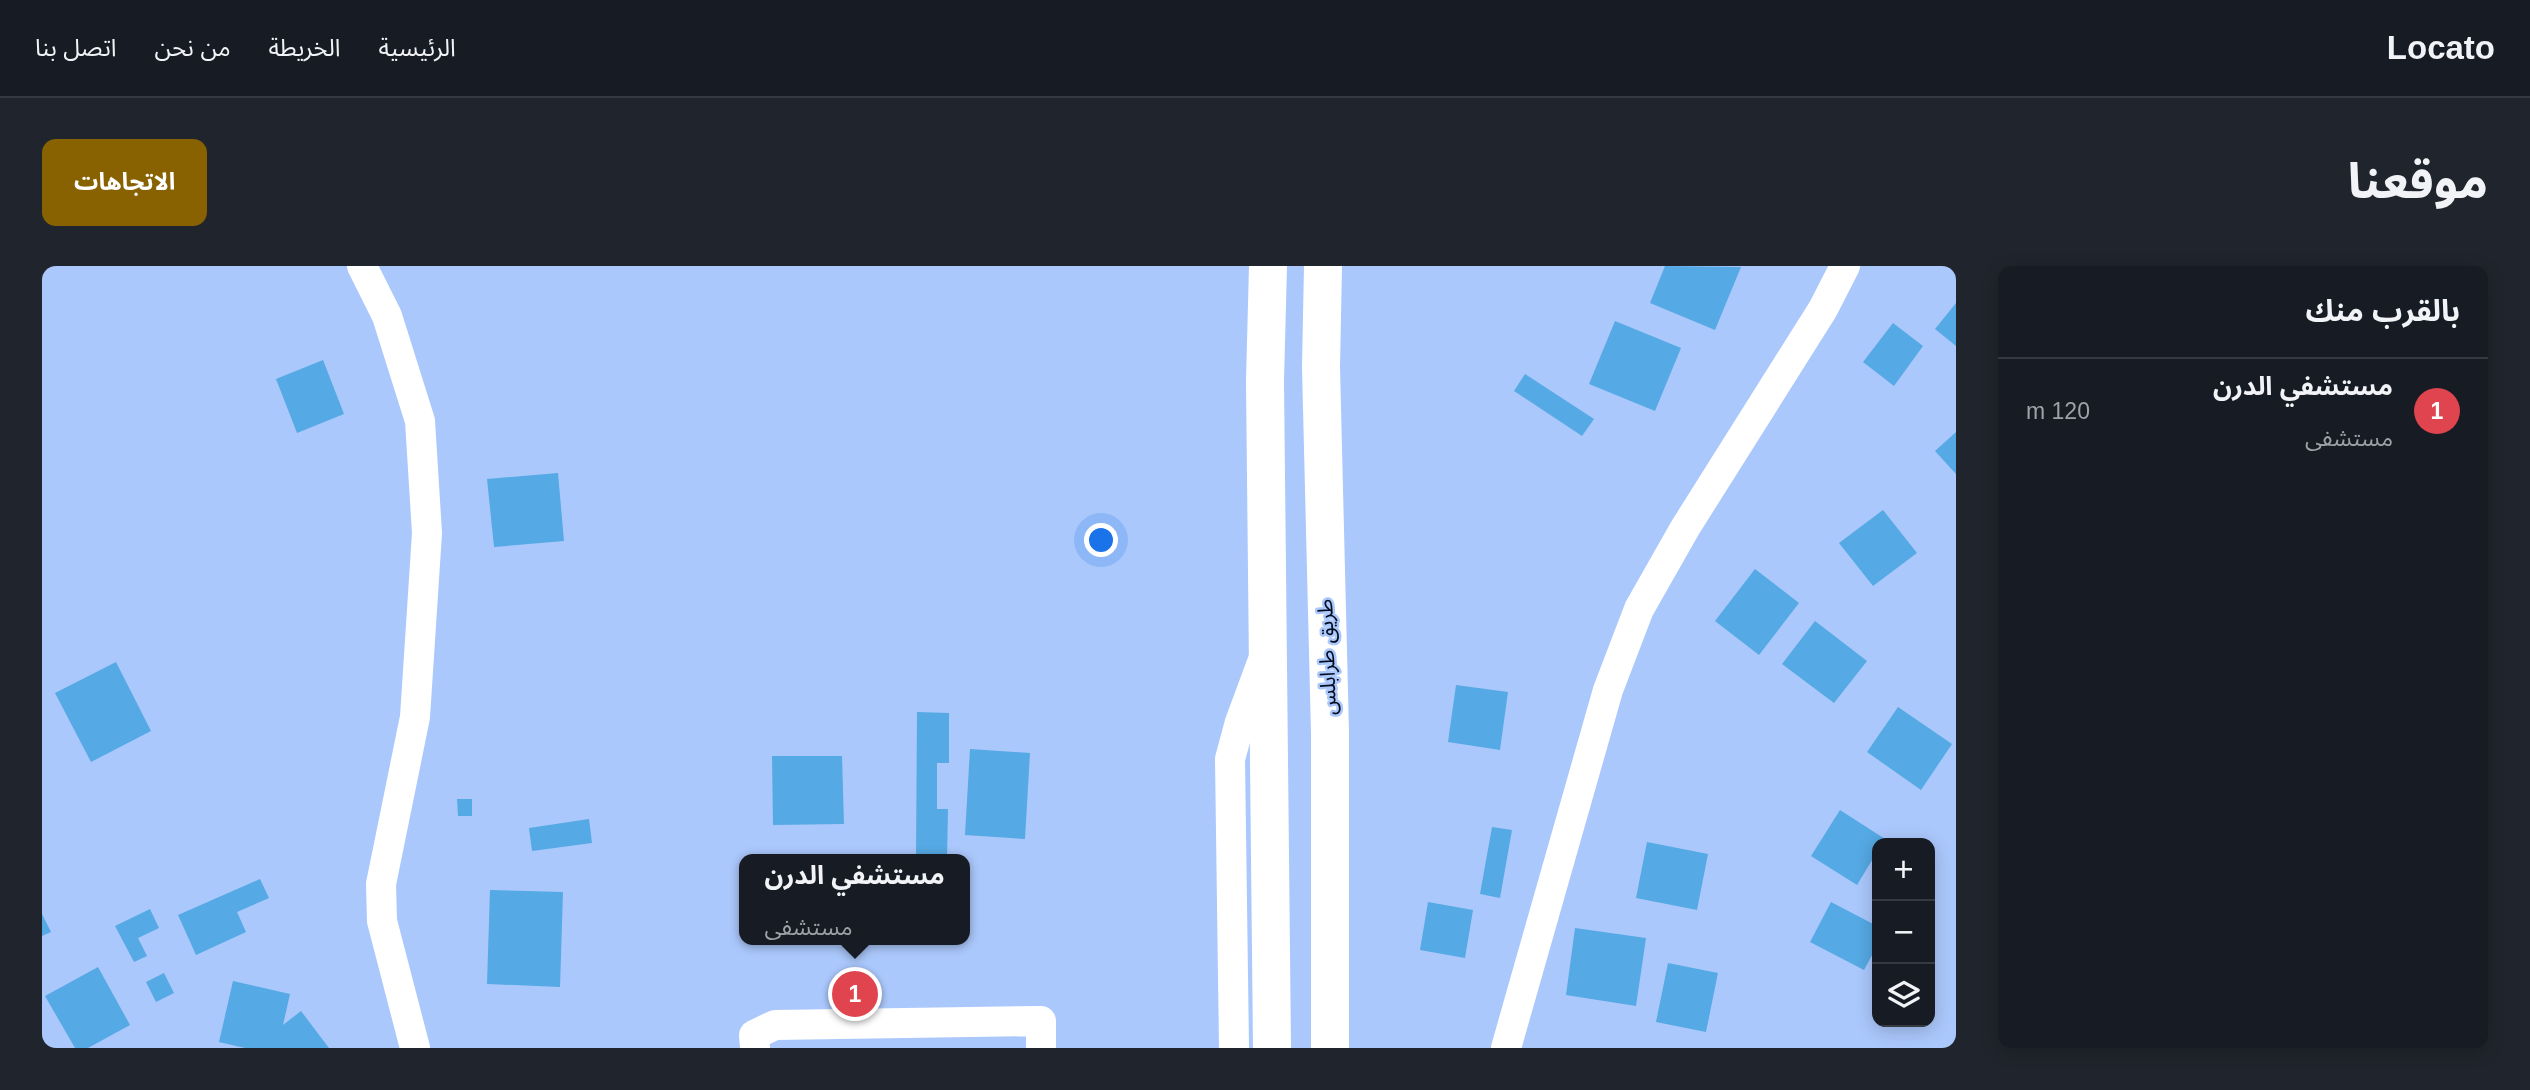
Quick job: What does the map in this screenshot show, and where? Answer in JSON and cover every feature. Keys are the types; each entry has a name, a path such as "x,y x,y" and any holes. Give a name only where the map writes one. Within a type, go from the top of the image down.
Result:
{"highway":[{"path":"1268,266 1265,381 1266,650 1272,1048"},
{"name":"طريق طرابلس","path":"1323,266 1321,367 1330,733 1330,1048"}],"street":[{"path":"362,266 387,316 420,421 421,434 427,533 415,717 381,884 382,920 415,1048"},
{"path":"1506,1048 1608,690 1639,609 1685,528 1823,309 1846,266"},
{"path":"1234,1048 1230,759 1240,722 1266,650"},
{"path":"755,1048 754,1035 775,1025 1041,1021 1041,1048"}],"building":[{"path":"1665,266 1741,267 1715,330 1650,303"},
{"path":"1956,303 1956,346 1935,329"},
{"path":"1615,321 1681,348 1655,411 1589,384"},
{"path":"1893,323 1923,346 1894,386 1863,362"},
{"path":"323,360 344,414 297,433 276,379"},
{"path":"1525,374 1594,419 1582,436 1514,391"},
{"path":"1956,432 1956,474 1935,451"},
{"path":"558,473 564,541 494,547 487,479"},
{"path":"1883,510 1917,553 1873,586 1839,543"},
{"path":"1755,569 1799,603 1759,655 1715,621"},
{"path":"1815,621 1867,661 1834,703 1782,664"},
{"path":"116,662 151,731 91,762 55,693"},
{"path":"1456,685 1508,692 1500,750 1448,742"},
{"path":"1898,707 1952,744 1921,790 1867,752"},
{"path":"917,712 949,713 949,763 937,763 937,809 948,809 947,854 916,854"},
{"path":"970,749 1030,753 1025,839 965,835"},
{"path":"772,756 842,756 844,824 773,825"},
{"path":"457,799 472,799 472,816 458,816"},
{"path":"1840,810 1883,838 1872,838 1872,860 1857,885 1811,856"},
{"path":"589,819 592,843 532,851 529,828"},
{"path":"1492,827 1512,830 1500,898 1480,894"},
{"path":"1647,842 1708,854 1697,910 1636,898"},
{"path":"260,879 269,898 237,912 246,932 196,955 178,915"},
{"path":"490,890 563,892 560,987 487,984"},
{"path":"1428,902 1473,910 1465,958 1420,950"},
{"path":"1831,902 1872,923 1872,955 1864,970 1810,942"},
{"path":"150,909 159,928 138,938 147,956 134,962 115,926"},
{"path":"42,914 51,932 42,936"},
{"path":"1575,928 1646,938 1636,1006 1566,995"},
{"path":"1668,963 1718,973 1706,1032 1656,1022"},
{"path":"98,967 130,1025 88,1048 75,1048 45,996"},
{"path":"164,973 174,993 156,1002 146,982"},
{"path":"233,981 290,994 283,1025 301,1011 329,1048 245,1048 219,1042"}],"place":[{"name":"مستشفي الدرن","path":"855,994"}]}
